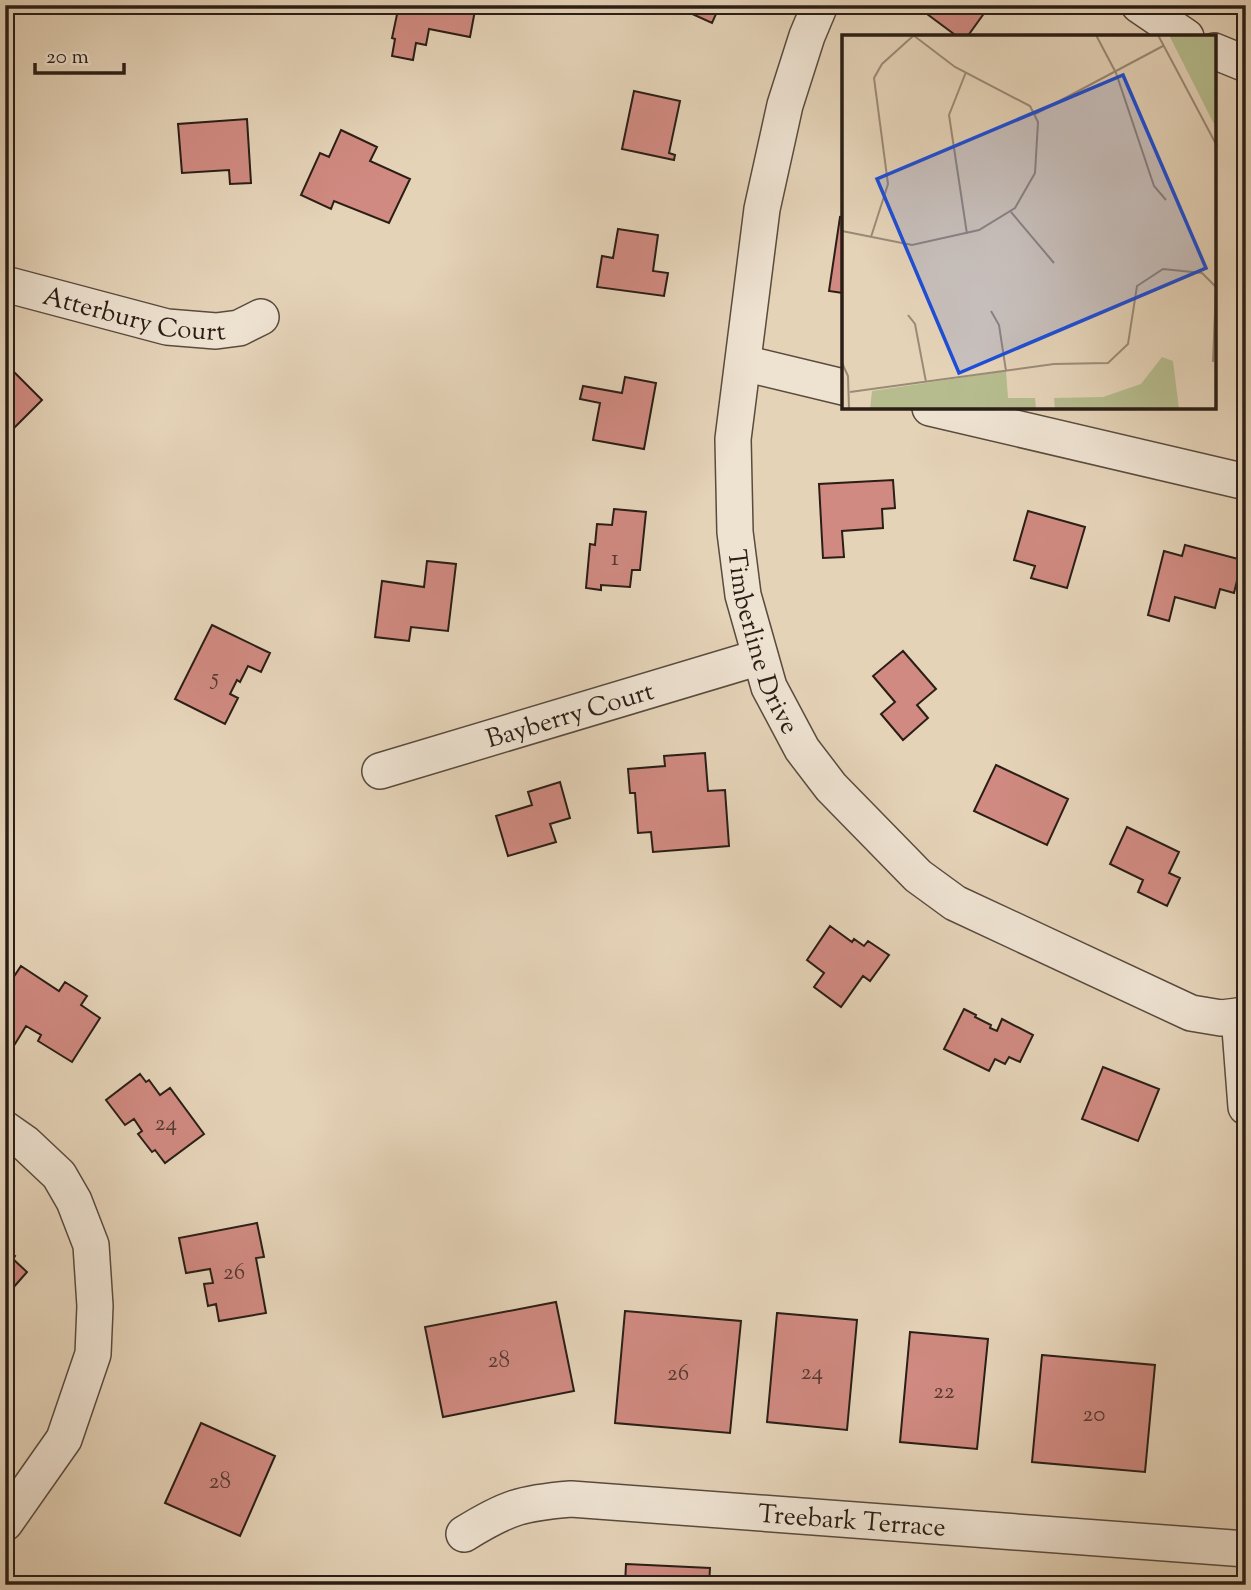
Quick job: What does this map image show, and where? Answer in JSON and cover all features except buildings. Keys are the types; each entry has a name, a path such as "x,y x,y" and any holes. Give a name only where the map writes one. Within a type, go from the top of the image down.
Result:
{"street":[{"name":"Timberline Drive","path":"820,5 785,105 762,209 733,439 735,531 743,595 769,687 802,750 831,787 918,876 955,903 1191,1013 1220,1018 1242,1016"},
{"path":"1139,5 1183,35"},
{"path":"1216,52 1246,64"},
{"name":"Atterbury Court","path":"5,284 167,327 216,331 239,328 261,317"},
{"path":"743,363 842,387"},
{"path":"939,410 1246,482"},
{"name":"Bayberry Court","path":"380,771 760,657"},
{"path":"1242,1016 1246,1107"},
{"path":"5,1129 25,1143 59,1175 75,1201 91,1245 95,1306 93,1354 64,1439 5,1523"},
{"name":"Treebark Terrace","path":"464,1534 499,1513 529,1503 571,1499 1246,1549"}]}
